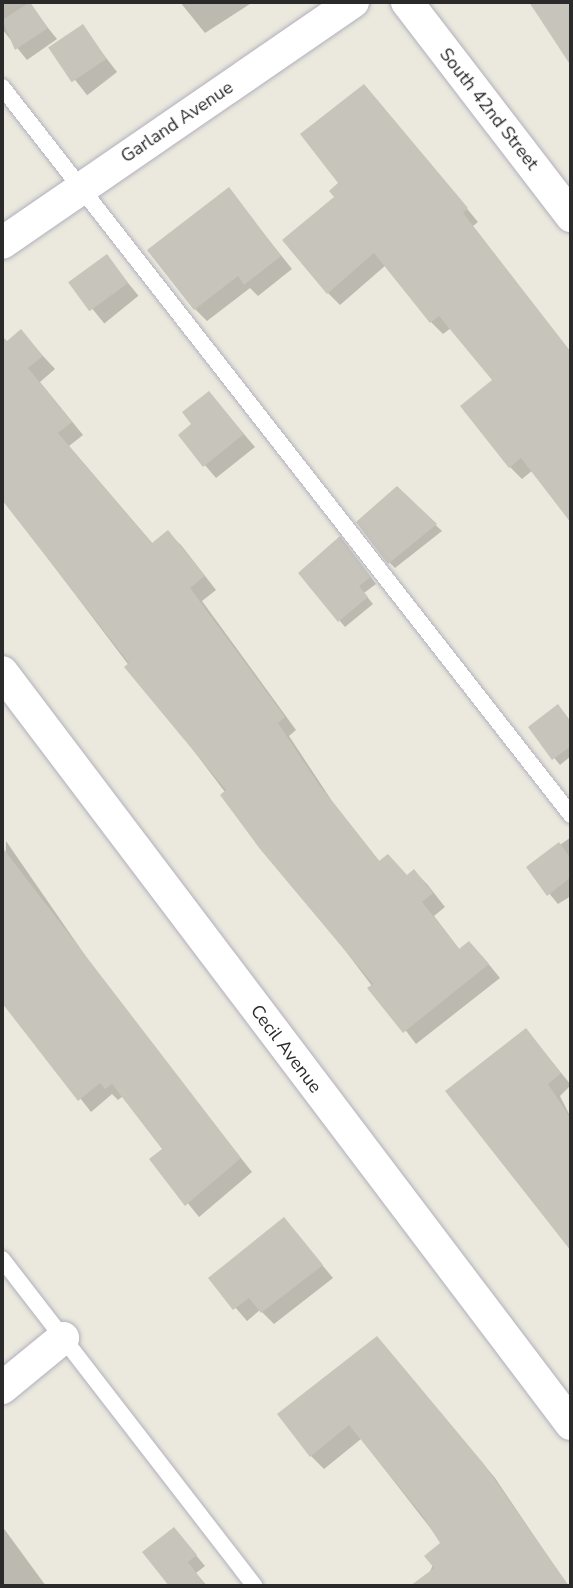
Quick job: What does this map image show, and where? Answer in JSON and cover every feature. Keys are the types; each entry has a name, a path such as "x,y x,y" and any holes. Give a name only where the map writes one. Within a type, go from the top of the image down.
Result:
{"street":[{"name":"Garland Avenue","path":"2,243 353,2"},
{"name":"South 42nd Street","path":"407,2 571,216"},
{"name":"Cecil Avenue","path":"2,672 571,1424"},
{"path":"2,1388 63,1338"}],"lane":[{"path":"2,87 78,190 571,815"},
{"path":"2,1259 255,1586"}],"building":[{"path":"30,2 48,28 15,50 2,20"},
{"path":"529,2 571,2 571,66"},
{"path":"83,24 106,59 72,82 48,47"},
{"path":"364,84 468,208 463,213 571,352 571,523 521,458 509,468 460,406 492,380 439,316 430,323 374,253 327,294 282,240 334,197 329,191 338,183 300,134"},
{"path":"229,187 281,256 244,285 238,276 194,310 147,250"},
{"path":"107,254 128,283 89,311 68,282"},
{"path":"21,329 43,356 28,368 72,422 58,433 152,543 168,530 205,576 190,588 285,717 278,723 320,786 379,861 388,854 407,875 414,869 433,893 422,902 459,949 469,941 489,964 403,1033 367,988 373,984 260,849 220,795 226,790 124,667 129,663 2,500 2,336 7,341"},
{"path":"209,391 244,434 203,467 178,435 191,424 182,412"},
{"path":"397,486 437,524 388,564 356,522"},
{"path":"340,536 371,577 359,586 368,597 338,622 298,573"},
{"path":"558,704 571,722 571,746 552,760 528,727"},
{"path":"559,842 571,859 571,877 547,896 526,867"},
{"path":"2,847 241,1158 185,1206 149,1159 162,1149 112,1084 105,1089 100,1083 78,1101 2,1003"},
{"path":"526,1028 561,1073 548,1084 571,1119 571,1251 445,1091"},
{"path":"284,1217 323,1265 261,1313 249,1298 233,1310 208,1278"},
{"path":"377,1336 483,1463 569,1586 410,1586 434,1568 424,1556 440,1543 422,1515 349,1425 310,1457 277,1414"},
{"path":"174,1527 197,1555 188,1562 206,1586 169,1586 142,1552"}]}
